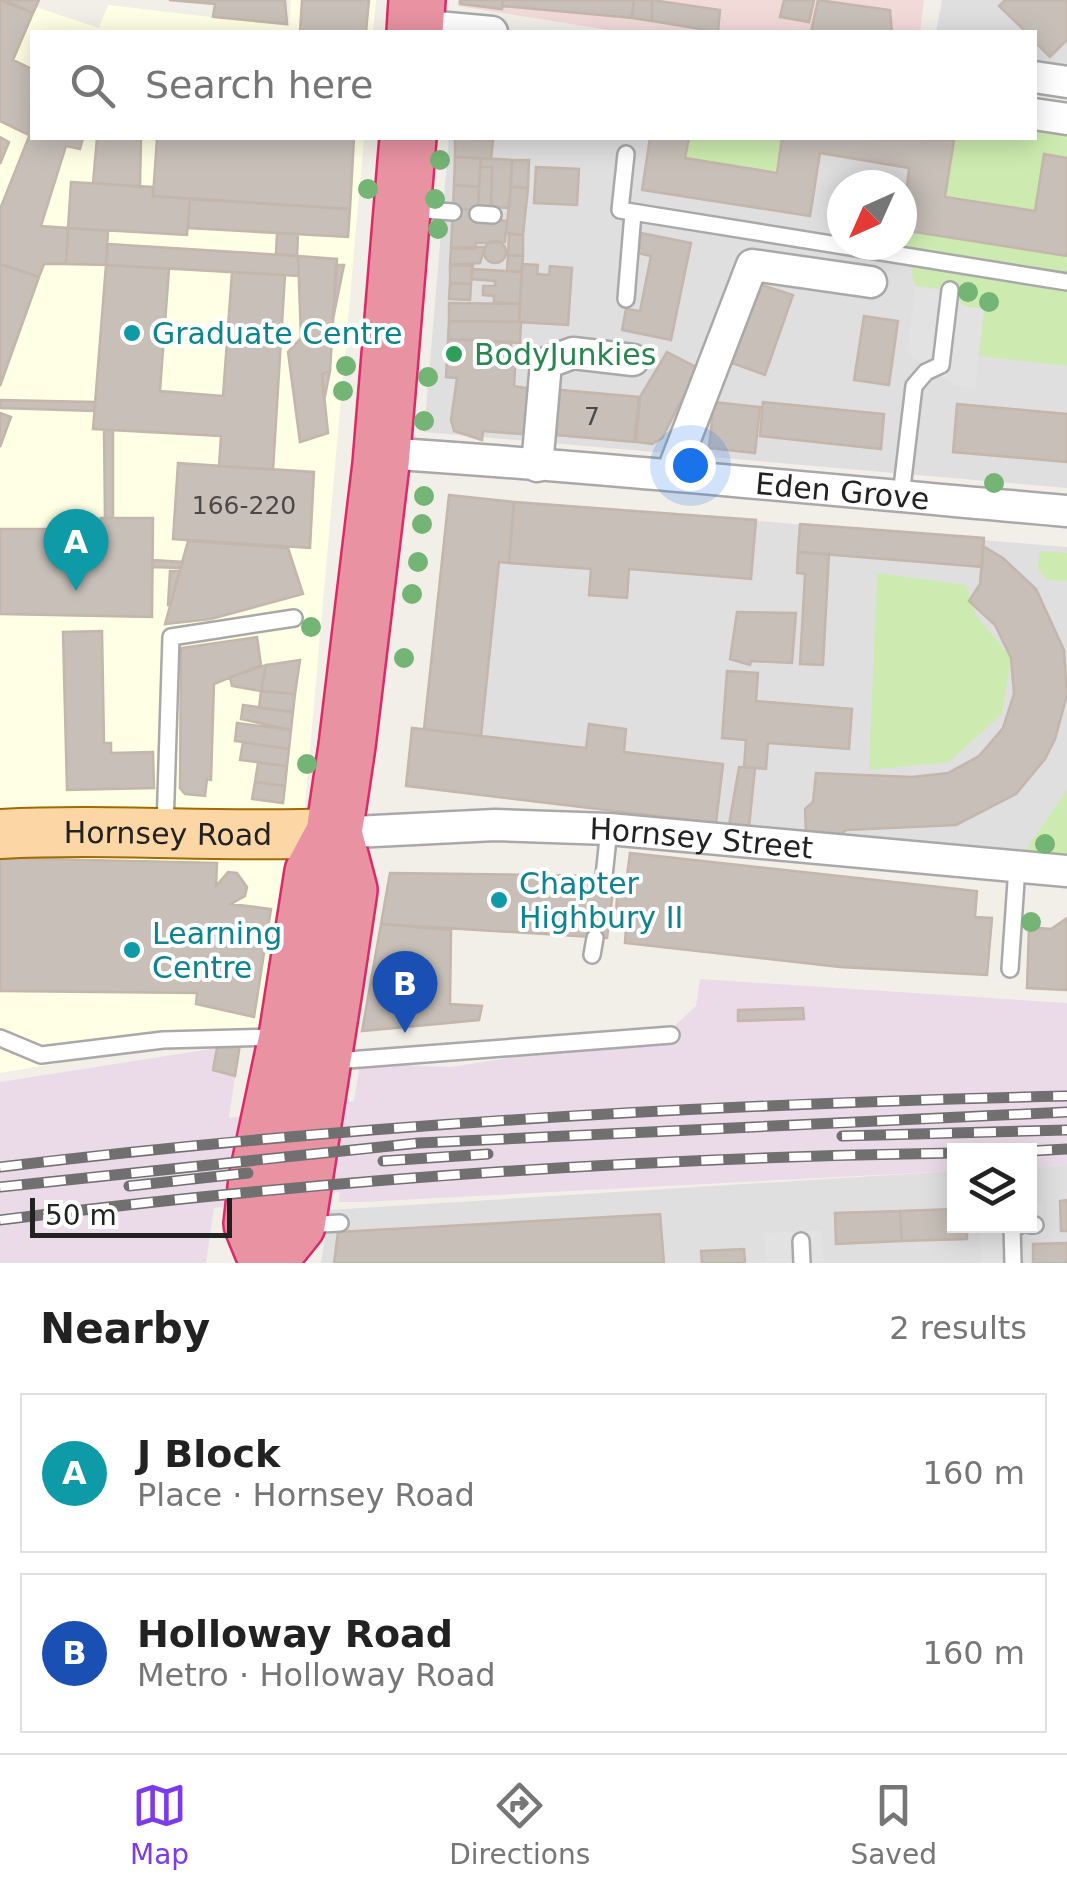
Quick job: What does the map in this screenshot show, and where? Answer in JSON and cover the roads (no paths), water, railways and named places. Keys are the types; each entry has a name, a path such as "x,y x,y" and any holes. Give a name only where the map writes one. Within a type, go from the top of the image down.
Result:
{"highway":[{"path":"293,1243 252,1224 264,1142 304,1050 313,872 334,833 382,453 427,210 409,140"}],"main road":[{"name":"Hornsey Road","path":"0,834 165,832 236,837 334,833"}],"street":[{"path":"416,19 480,30"},
{"path":"1037,77 1067,82"},
{"path":"1037,115 1067,120"},
{"path":"672,473 754,250 872,282"},
{"path":"536,466 546,363 573,352 633,360"},
{"name":"Eden Grove","path":"382,453 672,473 1067,511"},
{"name":"Hornsey Street","path":"334,833 495,825 610,829 1067,872"}],"lane":[{"path":"626,154 620,210 754,250 1067,282"},
{"path":"626,300 633,213"},
{"path":"901,496 914,386 926,372 940,365 950,290"},
{"path":"165,832 171,637 294,618"},
{"path":"604,876 610,829"},
{"path":"1010,969 1017,867"},
{"path":"592,955 595,938"},
{"path":"0,1038 42,1055 163,1040 304,1050 671,1035"},
{"path":"1012,1233 1013,1263"},
{"path":"801,1241 802,1263"}],"railway":[{"path":"0,1167 266,1139 533,1118 1067,1096"},
{"path":"0,1187 419,1143 1067,1112"},
{"path":"842,1136 1067,1130"},
{"path":"1037,1151 1067,1149"},
{"path":"0,1220 238,1193 476,1173 947,1153"},
{"path":"383,1161 488,1154"},
{"path":"129,1186 248,1173"}],"place":[{"name":"Graduate Centre","path":"132,333"},
{"name":"BodyJunkies","path":"454,354"},
{"name":"J Block","path":"76,591"},
{"name":"Chapter Highbury II","path":"499,900"},
{"name":"Learning Centre","path":"132,950"},
{"name":"Holloway Road","path":"405,1033"}]}
